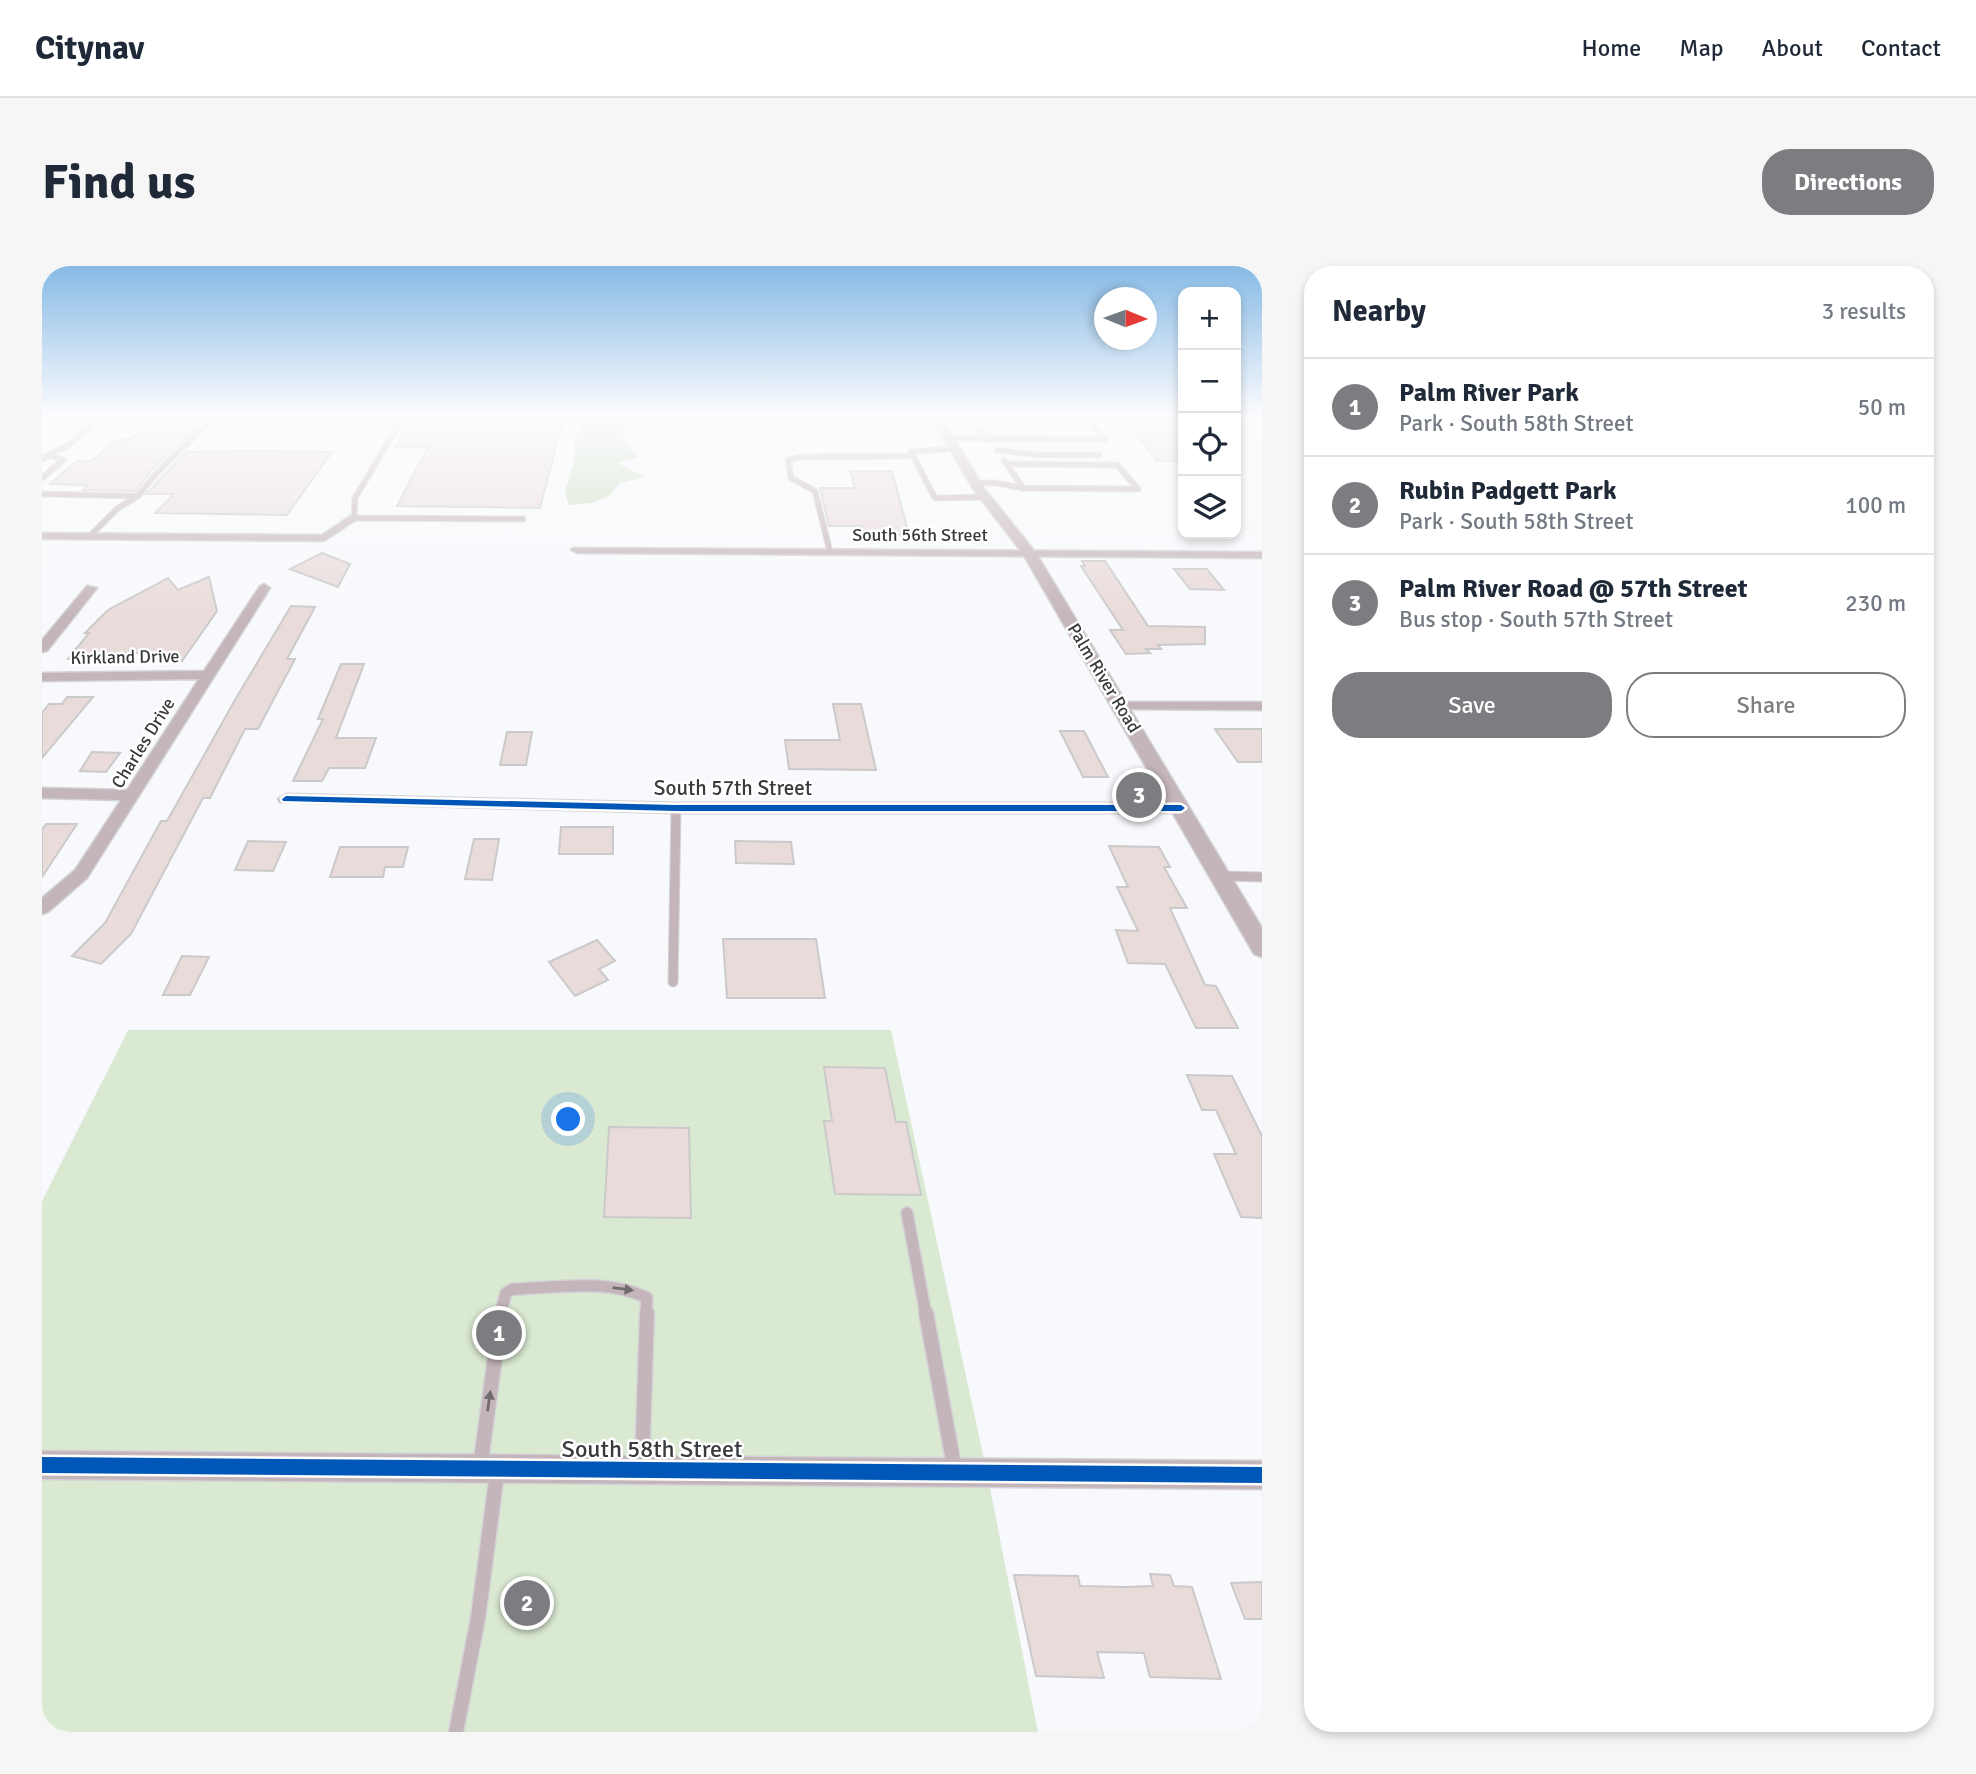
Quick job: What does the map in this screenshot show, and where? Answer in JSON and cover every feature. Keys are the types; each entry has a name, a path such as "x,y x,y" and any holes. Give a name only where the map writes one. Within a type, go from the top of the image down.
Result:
{"street":[{"name":"Palm River Road","path":"976,484 1029,553 1262,948"},
{"path":"42,536 324,538 354,518"},
{"name":"South 56th Street","path":"577,550 1262,555"},
{"path":"42,648 90,588"},
{"name":"Charles Drive","path":"42,908 81,874 264,588"},
{"name":"Kirkland Drive","path":"42,677 209,675"},
{"path":"1121,706 1262,706"},
{"path":"42,793 134,795"},
{"name":"South 57th Street","path":"286,799 676,808 1181,808"},
{"name":"South 58th Street","path":"42,1465 1262,1475"}],"lane":[{"path":"90,537 118,509 138,496 147,484"},
{"path":"363,484 355,498 354,518 523,519"},
{"path":"806,484 816,493 830,552"},
{"path":"928,484 935,498 985,497"},
{"path":"1004,484 1023,488 1138,489 1134,484"},
{"path":"1021,484 1023,488"},
{"path":"42,494 138,496"},
{"path":"673,982 676,808"},
{"path":"1220,876 1262,877"},
{"path":"907,1213 955,1472"},
{"path":"456,1732 478,1618 501,1310 506,1293 513,1289 624,1288 639,1292 647,1298 642,1470"}],"green space":[{"path":"567,484 619,484 609,496 591,503 569,505 565,493"},
{"path":"128,1030 891,1030 987,1473 1038,1732 42,1732 42,1201"}],"building":[{"path":"65,484 141,484 136,491 83,490 87,485"},
{"path":"155,484 309,484 287,515 155,513 174,494 146,494"},
{"path":"408,484 546,484 540,508 397,506"},
{"path":"854,484 896,484 909,535 864,534 862,526 829,526 820,488 855,488"},
{"path":"322,553 350,564 338,587 290,569"},
{"path":"1082,561 1105,561 1148,626 1205,627 1205,644 1158,645 1161,649 1146,649 1150,653 1126,654 1110,630 1123,630 1081,566 1085,566"},
{"path":"1174,569 1207,569 1224,590 1190,589"},
{"path":"209,577 217,611 182,661 151,661 157,653 100,653 95,659 68,659 89,633 85,633 108,610 168,578 178,590"},
{"path":"291,606 315,607 287,659 295,659 258,729 245,729 210,798 203,798 131,934 101,964 72,956 105,923 161,821 167,821"},
{"path":"341,664 364,664 336,738 376,738 365,768 329,768 322,781 293,781 323,719 318,719"},
{"path":"67,697 93,697 42,758 42,713 49,704 62,704"},
{"path":"833,704 861,704 876,770 789,769 785,740 840,740"},
{"path":"1215,729 1262,729 1262,762 1238,762"},
{"path":"1060,731 1084,731 1108,777 1083,777"},
{"path":"507,732 532,732 526,765 500,765"},
{"path":"92,752 120,753 106,772 80,771"},
{"path":"46,824 77,824 42,877 42,830"},
{"path":"561,827 613,827 613,854 559,854"},
{"path":"474,839 499,839 492,880 465,879"},
{"path":"248,841 286,842 273,871 235,870"},
{"path":"735,841 791,842 794,864 736,863"},
{"path":"1109,846 1159,847 1170,867 1164,867 1187,908 1170,908 1205,985 1216,986 1238,1028 1196,1028 1165,964 1128,963 1116,930 1138,931 1117,887 1128,887"},
{"path":"340,847 408,847 403,867 385,867 383,877 330,877"},
{"path":"723,939 816,939 825,998 727,998"},
{"path":"597,940 615,961 599,969 608,980 575,996 549,962"},
{"path":"182,956 209,957 190,995 163,995"},
{"path":"824,1067 885,1068 896,1122 906,1122 921,1195 835,1194 824,1121 832,1121"},
{"path":"1187,1075 1232,1076 1262,1136 1262,1218 1241,1217 1214,1154 1236,1154 1216,1110 1202,1110"},
{"path":"609,1127 689,1128 691,1218 604,1217"},
{"path":"1150,1574 1170,1575 1174,1586 1192,1587 1221,1679 1150,1677 1144,1653 1097,1652 1104,1678 1036,1676 1014,1575 1078,1576 1080,1586 1126,1587 1153,1586"},
{"path":"1262,1582 1262,1619 1245,1619 1231,1583"}],"cycle path":[{"path":"286,799 676,808 1181,808"},
{"path":"42,1465 1262,1475"}],"place":[{"name":"Palm River Road @ 57th Street","path":"1139,795"},
{"name":"Palm River Park","path":"499,1333"},
{"name":"Rubin Padgett Park","path":"527,1603"}]}
